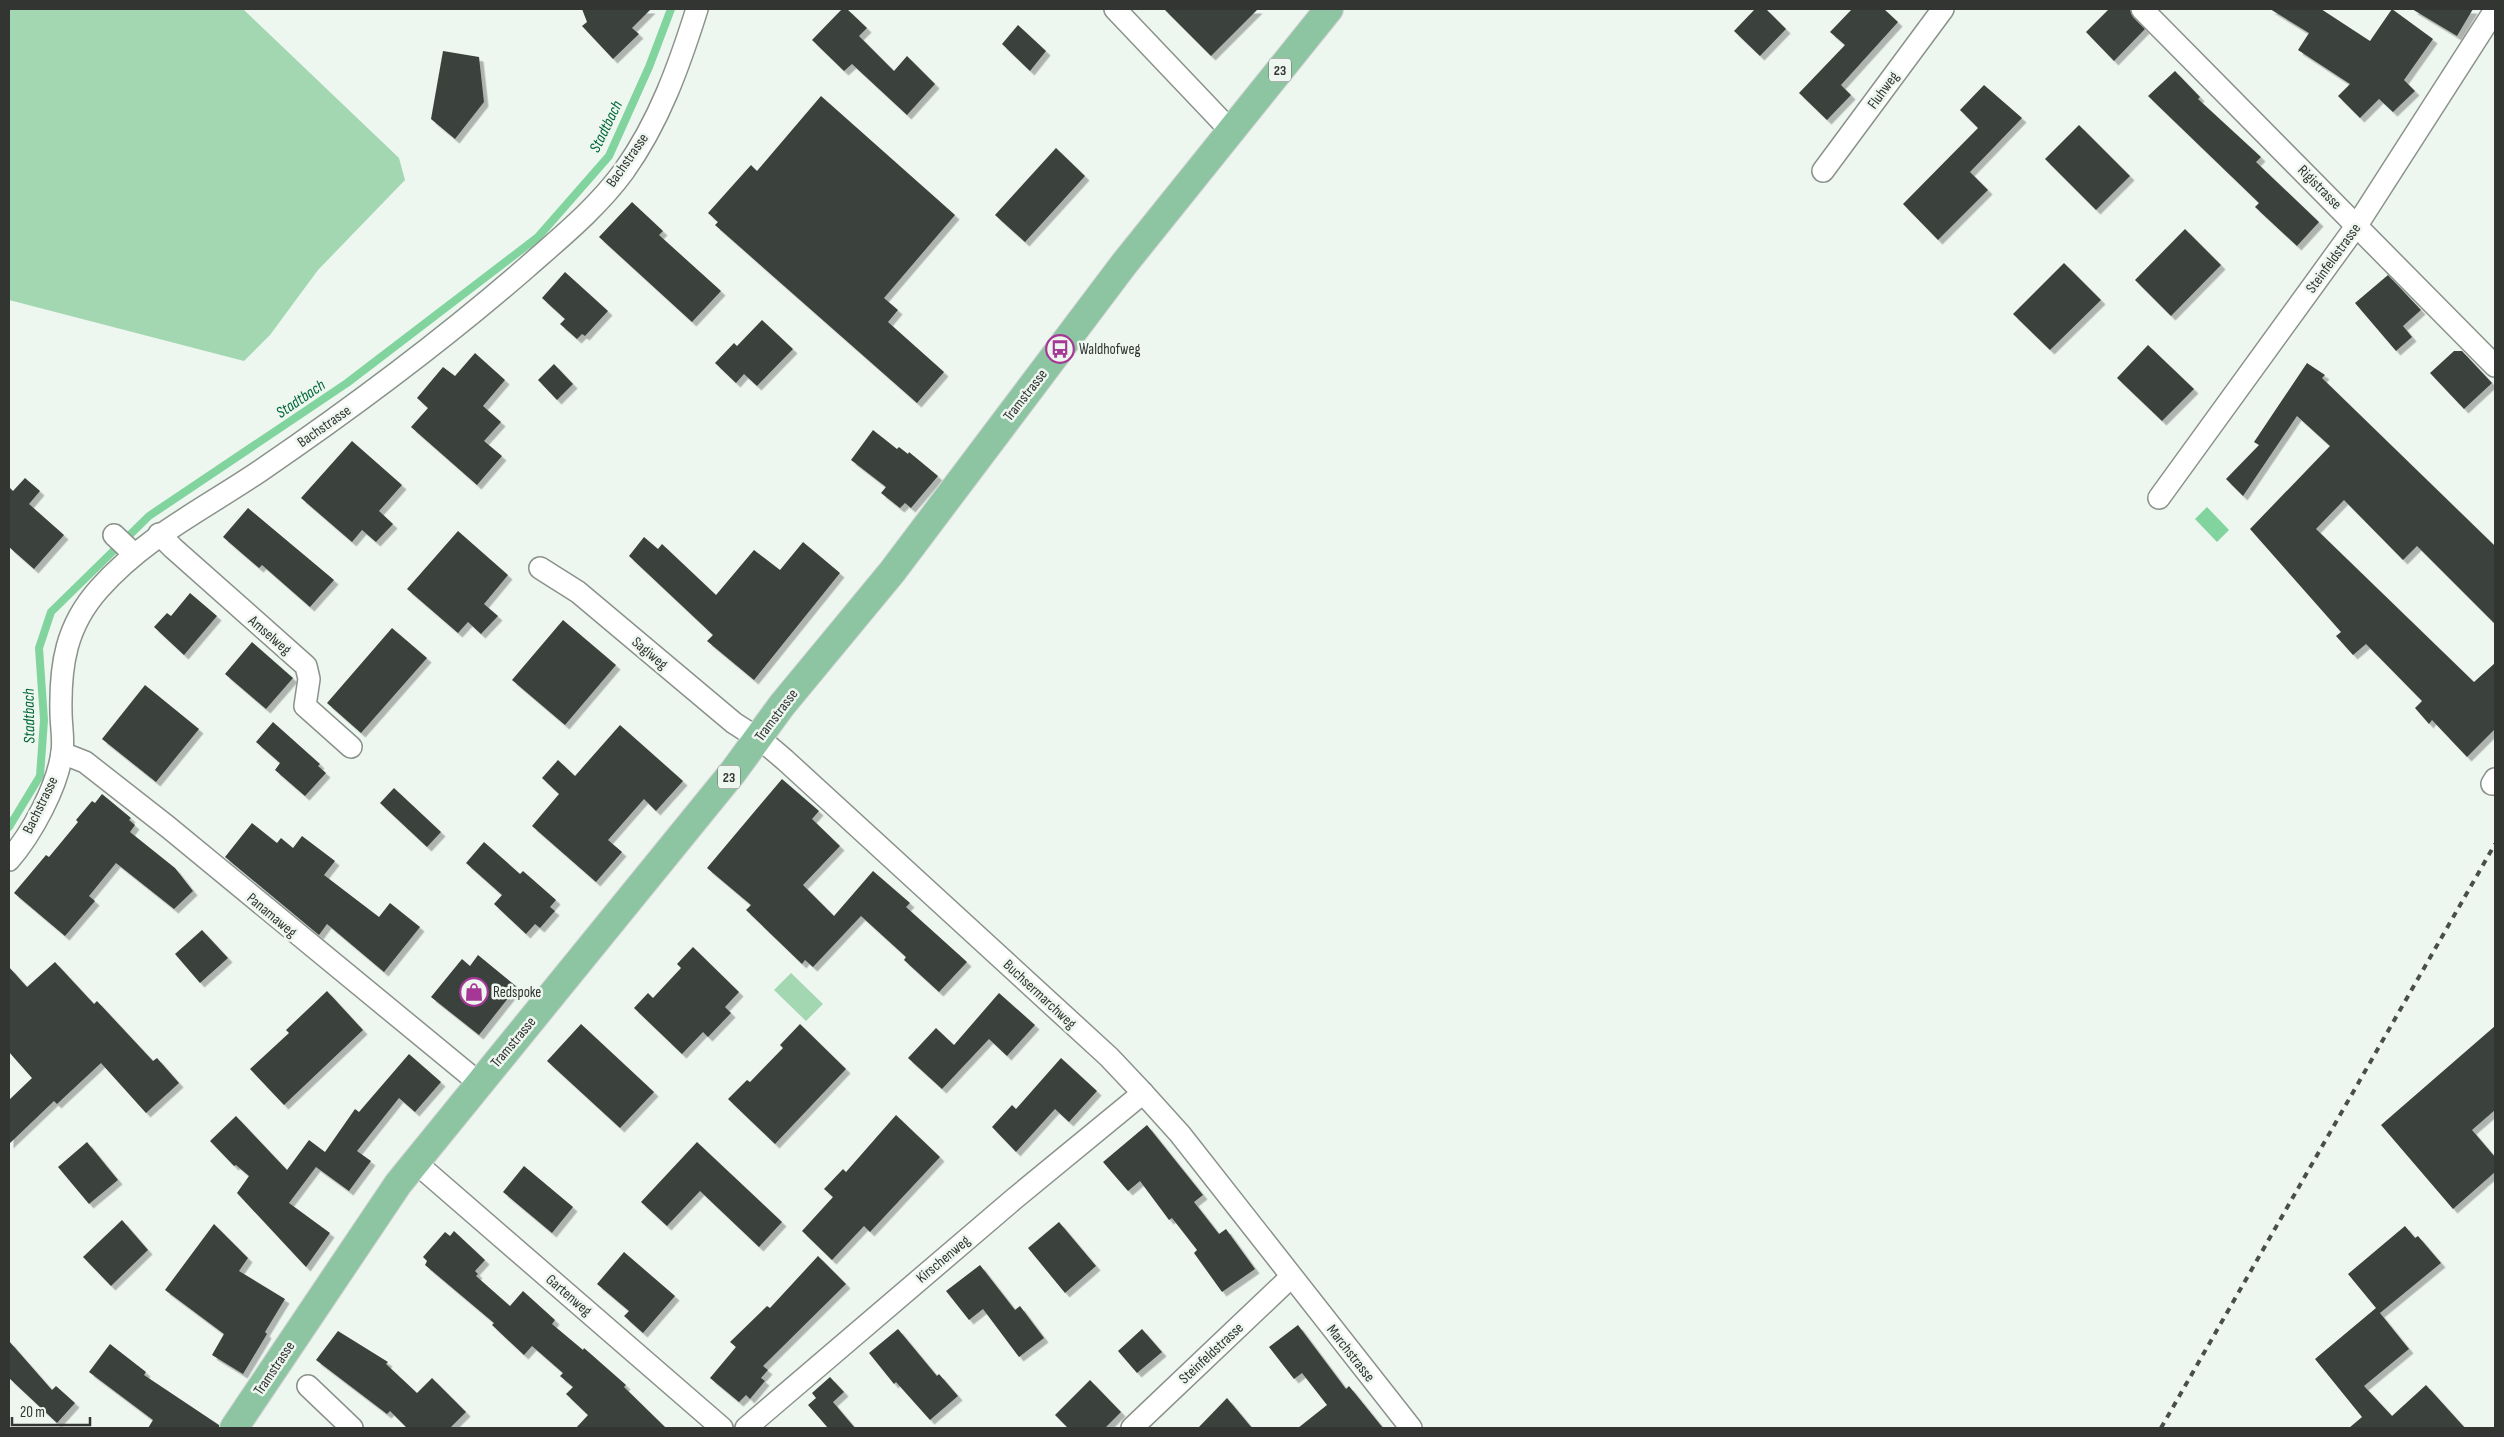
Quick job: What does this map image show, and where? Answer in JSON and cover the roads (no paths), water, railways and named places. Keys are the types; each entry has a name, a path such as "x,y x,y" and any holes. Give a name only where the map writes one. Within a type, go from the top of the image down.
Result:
{"main road":[{"name":"Tramstrasse","path":"234,1428 398,1184 759,738 782,705 892,572 1124,264 1329,9"}],"street":[{"name":"Bachstrasse","path":"9,860 33,825 46,800 62,753 60,673 67,642 79,615 98,590 125,545 160,534 258,472 357,402 464,322 573,227 623,172 660,111 683,52 697,9"},
{"path":"1115,9 1230,130"},
{"name":"Fluhweg","path":"1823,171 1943,9"},
{"name":"Rigistrasse","path":"2142,9 2495,366"},
{"name":"Steinfeldstrasse","path":"2159,498 2357,225 2495,10"},
{"name":"Amselweg","path":"160,534 173,548 306,666 309,679 305,706 351,747"},
{"name":"Sagiweg","path":"540,568 578,592 734,724 759,738"},
{"name":"Buchsermarchweg","path":"759,738 1109,1057 1180,1134 1291,1277"},
{"name":"Panamaweg","path":"62,753 85,762 478,1083"},
{"name":"Kirschenweg","path":"746,1428 1014,1199 1144,1093"},
{"name":"Gartenweg","path":"415,1162 722,1428"},
{"name":"Steinfeldstrasse","path":"1132,1428 1291,1277"},
{"name":"Marchstrasse","path":"1291,1277 1411,1428"},
{"path":"308,1386 352,1428"}],"waterway":[{"name":"Stadtbach","path":"9,827 40,776 44,720 39,648 51,612 149,516 347,383 538,237 609,156 649,67 671,9"}],"railway":[{"path":"2161,1428 2495,844"}],"place":[{"name":"Waldhofweg","path":"1060,349"},
{"name":"Redspoke","path":"474,992"}]}
